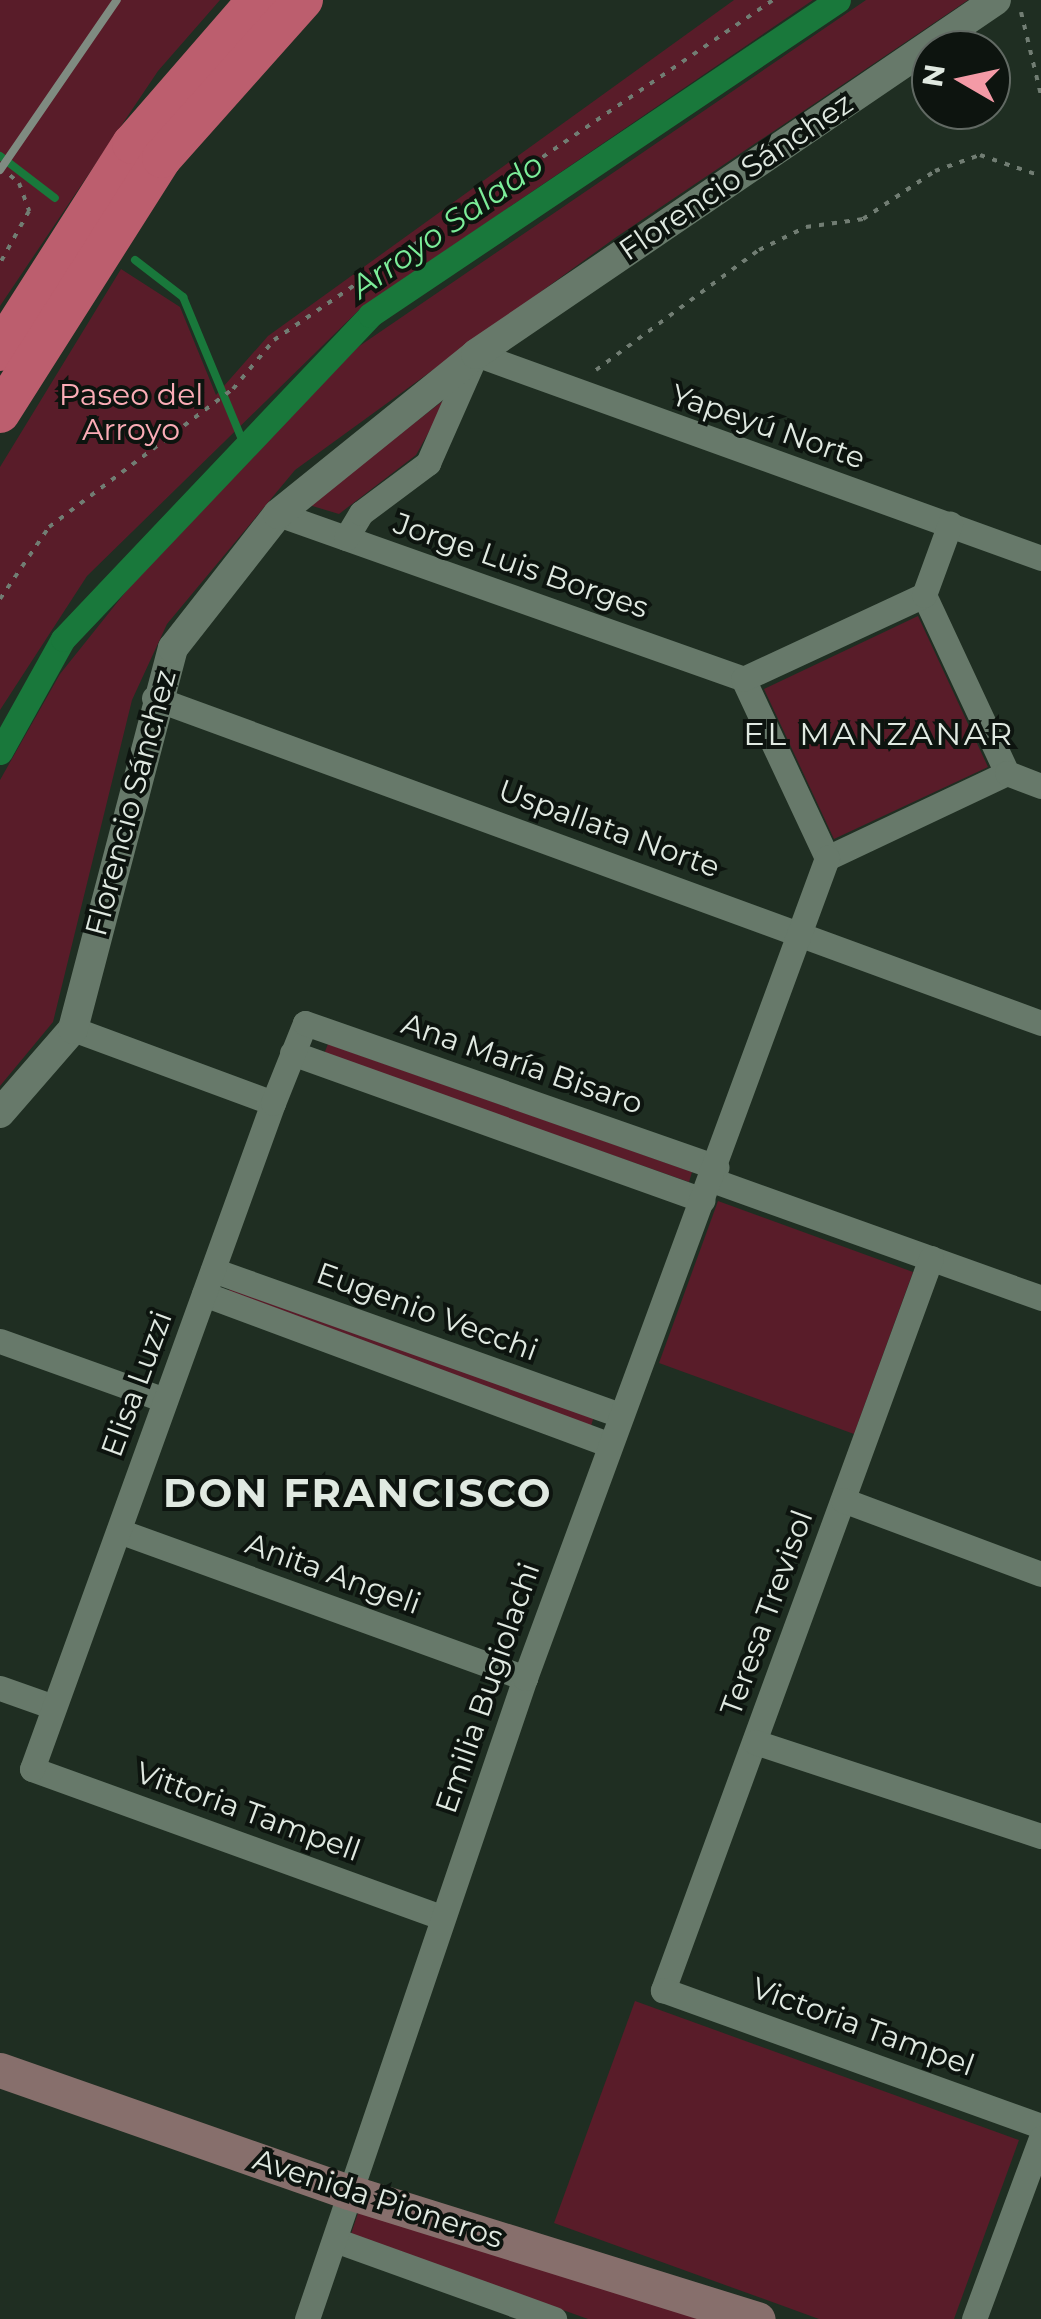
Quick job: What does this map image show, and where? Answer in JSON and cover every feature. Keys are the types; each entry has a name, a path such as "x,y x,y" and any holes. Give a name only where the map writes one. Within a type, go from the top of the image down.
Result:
{"highway":[{"path":"0,351 188,70 246,0"},
{"path":"188,70 257,0"},
{"path":"0,413 162,158 304,0"}],"main road":[{"name":"Avenida Pioneros","path":"0,2070 349,2192 758,2319"}],"street":[{"name":"Florencio Sánchez","path":"0,1114 72,1029 154,698 173,648 278,514 476,354 996,0"},
{"name":"Yapeyú Norte","path":"476,354 567,392 1041,558"},
{"path":"346,538 361,513 428,463 476,354"},
{"name":"Jorge Luis Borges","path":"278,514 743,679"},
{"path":"950,524 924,596 1007,773 1041,786"},
{"path":"924,596 743,679 827,858 1007,773"},
{"name":"Uspallata Norte","path":"154,698 800,931 1041,1023"},
{"name":"Emilia Bugiolachi","path":"307,2319 525,1678 609,1444 711,1182 827,858"},
{"name":"Ana María Bisaro","path":"305,1023 711,1182"},
{"name":"Elisa Luzzi","path":"32,1768 305,1023"},
{"path":"72,1029 274,1103"},
{"name":"Ana María Bisaro","path":"292,1053 711,1182 1041,1298"},
{"name":"Teresa Trevisol","path":"663,1990 931,1258"},
{"name":"Eugenio Vecchi","path":"209,1282 620,1416"},
{"name":"Eugenio Vecchi","path":"209,1282 609,1444"},
{"path":"0,1341 165,1400"},
{"path":"843,1500 1041,1574"},
{"name":"Anita Angeli","path":"119,1531 525,1678"},
{"path":"0,1688 54,1707"},
{"path":"754,1742 1041,1836"},
{"name":"Vittoria Tampell","path":"32,1768 442,1917"},
{"name":"Victoria Tampel","path":"663,1990 1041,2126"},
{"path":"974,2319 1041,2138"},
{"name":"Avenida Pioneros","path":"336,2240 554,2319"}],"path":[{"path":"0,599 50,527 233,389 274,340 773,0"},
{"path":"1019,0 1041,94"},
{"path":"567,392 759,250 806,227 863,219 936,172 980,156 1041,176"},
{"path":"0,167 19,183 29,210 0,263"}],"green space":[{"path":"0,0 220,0 158,71 0,306"},
{"name":"Paseo del Arroyo","path":"734,0 813,0 360,309 87,576 0,710 0,467 121,269 180,307 216,395 268,336"},
{"path":"866,0 968,0 924,30 911,30 911,38 615,238 295,470 167,624 132,700 53,1022 0,1086 0,780 60,674 160,549 358,347"},
{"path":"449,396 416,455 339,514 309,505"},
{"path":"918,616 988,767 834,839 764,689"},
{"path":"328,1044 692,1172 689,1182 324,1054"},
{"path":"718,1201 913,1272 854,1434 659,1363"},
{"path":"232,1283 594,1416 591,1426 228,1293"},
{"path":"635,2001 1019,2140 954,2319 819,2319 554,2223"},
{"path":"363,2198 700,2319 588,2319 351,2234"}],"waterway":[{"name":"Arroyo Salado","path":"0,752 63,639 370,315 838,0"},
{"path":"0,156 55,198"},
{"path":"135,260 183,297 245,447"}],"railway":[{"path":"0,170 117,0"}],"district":[{"name":"EL MANZANAR","path":"879,734"},
{"name":"DON FRANCISCO","path":"358,1493"}]}
